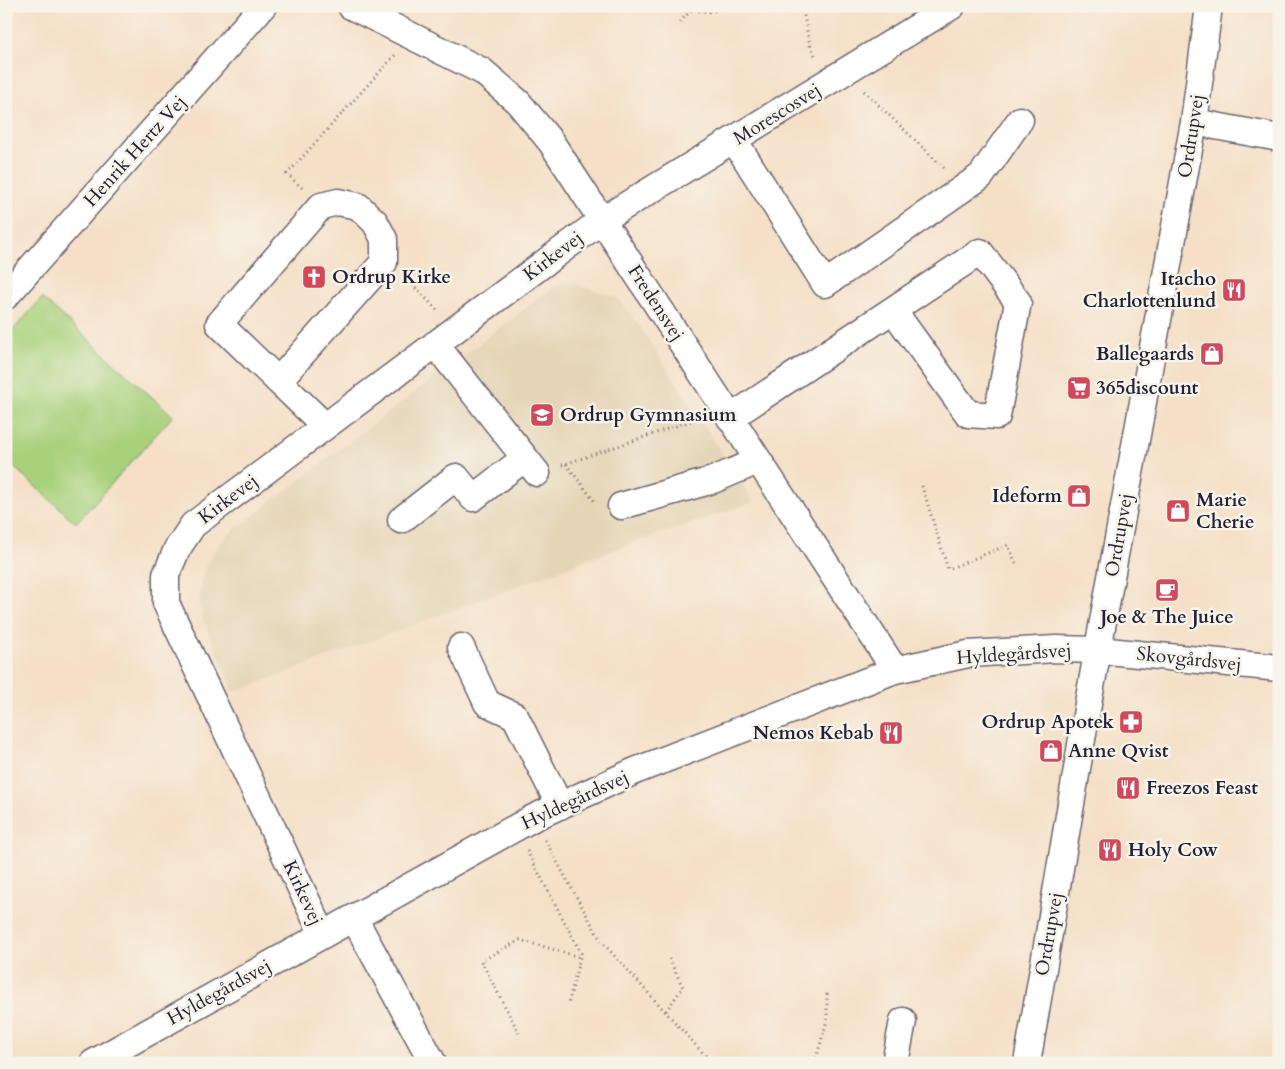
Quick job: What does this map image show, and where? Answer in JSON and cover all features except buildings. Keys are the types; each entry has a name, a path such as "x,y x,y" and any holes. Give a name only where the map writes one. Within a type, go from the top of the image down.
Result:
{"street":[{"name":"Henrik Hertz Vej","path":"6,296 263,6"},
{"name":"Fredensvej","path":"351,6 482,71 518,102 550,142 602,220 895,670"},
{"name":"Morescosvej","path":"602,220 952,6"},
{"name":"Ordrupvej","path":"1027,1063 1098,650 1194,122 1210,6"},
{"path":"734,140 825,284 981,176 1020,120"},
{"path":"1194,122 1279,138"},
{"path":"278,381 384,262 384,238 375,222 358,206 338,202 321,206 219,324 278,381 325,426"},
{"name":"Kirkevej","path":"323,935 166,603 166,575 177,550 193,525 602,220"},
{"path":"725,411 893,310 980,252 1018,302 997,416 968,414 893,310"},
{"path":"401,520 456,477 473,498 531,466 445,337"},
{"path":"621,506 713,480 758,461"},
{"path":"461,647 487,703 515,716 560,806"},
{"name":"Hyldegårdsvej","path":"93,1063 524,823 635,771 895,670 968,654 1056,649 1098,650"},
{"name":"Skovgårdsvej","path":"1098,650 1279,668"},
{"name":"Kirkevej","path":"354,918 433,1063"},
{"path":"895,1063 903,1021"}],"path":[{"path":"680,22 691,7 703,12 719,10 729,6"},
{"path":"802,7 810,45 827,83"},
{"path":"321,206 287,174 412,36"},
{"path":"852,68 864,91 951,174 960,190"},
{"path":"384,262 418,290 445,337"},
{"path":"531,466 566,464 725,411"},
{"path":"566,464 600,508 621,506"},
{"path":"922,486 948,569 1008,545 1017,566"},
{"path":"524,823 581,953 568,1005"},
{"path":"524,823 601,941 712,1063"},
{"path":"519,1033 481,961 520,940 580,957"},
{"path":"666,1011 682,987 669,959"},
{"path":"815,1063 827,1020 827,991"}],"shaded area":[{"name":"Ordrup Gymnasium","path":"568,282 616,297 640,327 754,502 632,543 234,692 202,616 200,595 203,574 212,554 225,537 552,288"}],"green space":[{"path":"42,298 173,416 76,523 6,460 6,338"}],"place":[{"name":"Ordrup Kirke","path":"314,277"},
{"name":"Itacho Charlottenlund","path":"1234,290"},
{"name":"Ballegaards","path":"1212,354"},
{"name":"365discount","path":"1079,388"},
{"name":"Ordrup Gymnasium","path":"542,415"},
{"name":"Ideform","path":"1079,496"},
{"name":"Marie Cherie","path":"1178,511"},
{"name":"Joe & The Juice","path":"1167,590"},
{"name":"Ordrup Apotek","path":"1131,722"},
{"name":"Nemos Kebab","path":"891,733"},
{"name":"Anne Qvist","path":"1051,751"},
{"name":"Freezos Feast","path":"1128,788"},
{"name":"Holy Cow","path":"1110,850"}]}
